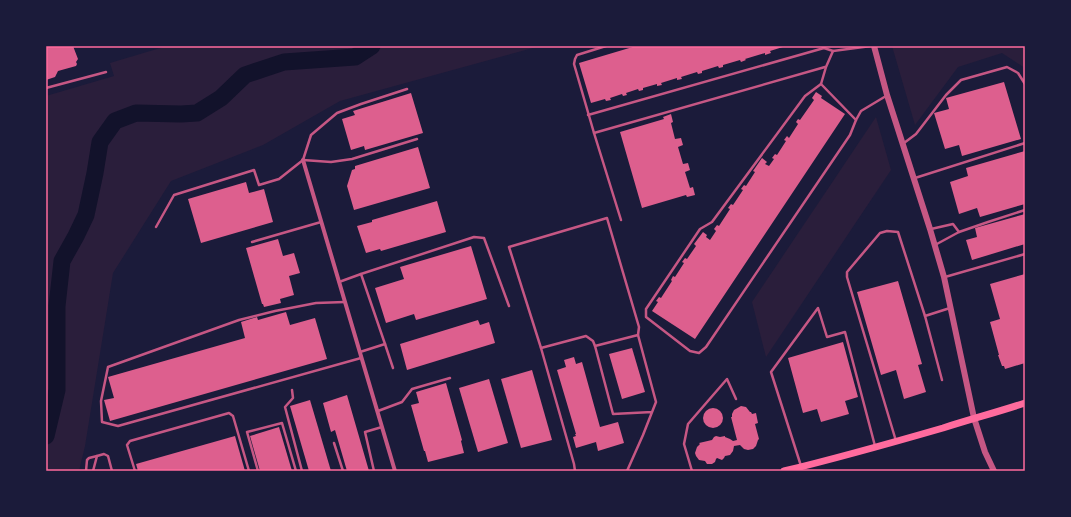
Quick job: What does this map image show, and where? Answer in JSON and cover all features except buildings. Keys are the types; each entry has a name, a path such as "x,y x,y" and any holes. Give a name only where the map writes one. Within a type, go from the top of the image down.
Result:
{"main road":[{"path":"784,471 896,442 1025,403"}],"street":[{"path":"872,46 935,245 944,277 974,418 985,452 994,471"},
{"path":"303,160 395,471"}],"lane":[{"path":"606,46 577,54 574,58 574,64 588,115 621,220"},
{"path":"588,115 823,47 833,51 872,46"},
{"path":"833,51 821,84 805,96 712,222 700,229 646,309 646,317 690,351 699,353 706,347 850,135 861,112 887,96"},
{"path":"594,133 826,67"},
{"path":"903,144 916,134 946,95 960,80 1007,67 1018,73 1025,84"},
{"path":"46,88 106,72"},
{"path":"821,84 856,120"},
{"path":"156,227 174,195 254,170 259,185 279,179 303,160 311,135 337,113 407,89"},
{"path":"303,160 331,162 352,159 417,139"},
{"path":"914,178 1025,143"},
{"path":"935,245 960,232 1025,210"},
{"path":"575,471 541,348 509,247 607,218 639,327 638,335 656,402 627,471"},
{"path":"252,242 322,222"},
{"path":"930,229 953,224 960,232"},
{"path":"896,442 847,277 847,272 880,233 887,231 898,232 925,316 942,380"},
{"path":"339,282 474,237 484,238 509,306"},
{"path":"944,277 1025,254"},
{"path":"361,274 393,368"},
{"path":"345,302 316,304 275,311 239,320 108,367 101,401 102,422 118,426 362,358"},
{"path":"802,467 771,372 818,308 827,337 845,332 875,447"},
{"path":"925,316 950,308"},
{"path":"595,346 638,335"},
{"path":"541,348 586,336 593,341 595,346 613,414 652,412"},
{"path":"360,352 385,344"},
{"path":"377,412 402,402 412,388 450,378"},
{"path":"692,471 684,444 688,424 727,379 736,399"},
{"path":"292,390 293,398 285,408 302,471"},
{"path":"134,471 127,445 130,441 229,413 233,416 249,471"},
{"path":"258,471 247,432 282,423 296,471"},
{"path":"374,471 365,432 382,427"},
{"path":"334,443 343,471"},
{"path":"86,471 87,460 89,458 104,454 108,456 112,471"},
{"path":"94,471 97,456"}],"shaded area":[{"path":"167,46 540,46 340,101 263,145 171,181 113,273 85,446 79,471 46,471 46,96 114,76 110,63"},
{"path":"892,46 1025,46 1025,68 1002,53 958,67 915,125"},
{"path":"876,117 891,170 766,357 752,302"}],"waterway":[{"path":"46,436 57,390 57,306 62,261 86,215 100,142 115,121 136,113 197,113 221,98 245,75 284,62 355,57 372,46"}]}
